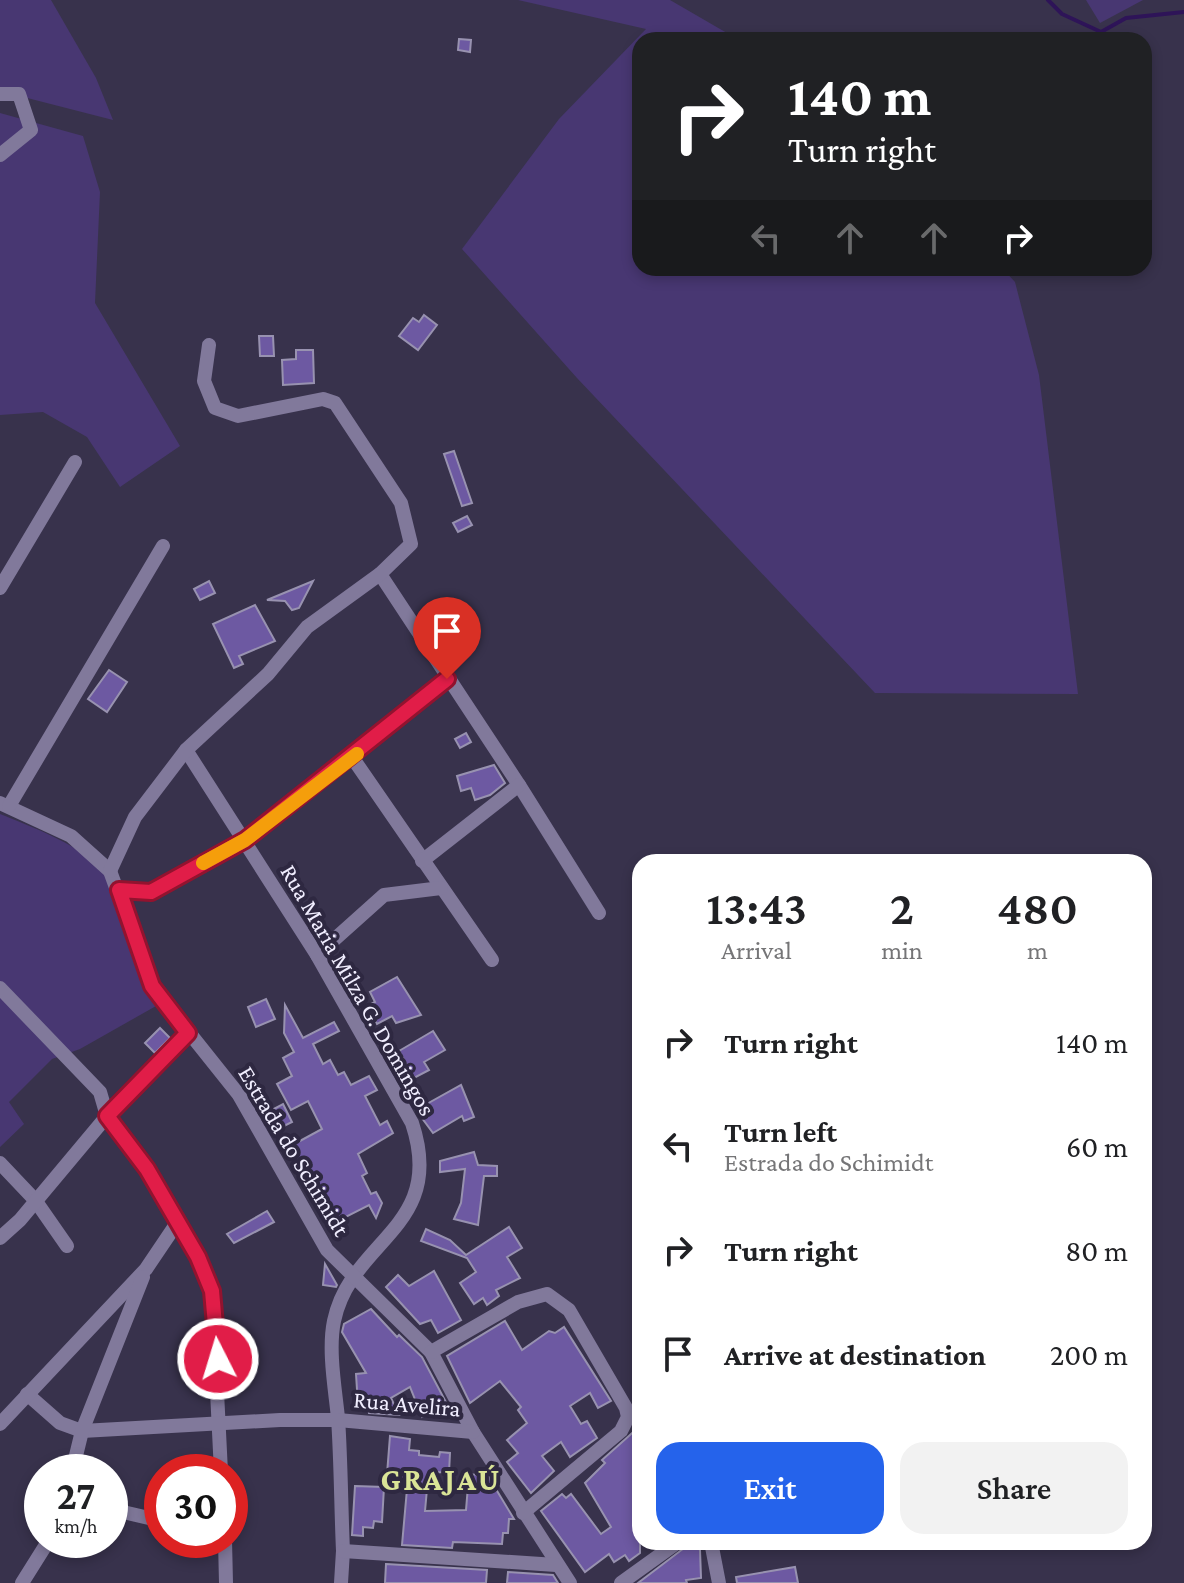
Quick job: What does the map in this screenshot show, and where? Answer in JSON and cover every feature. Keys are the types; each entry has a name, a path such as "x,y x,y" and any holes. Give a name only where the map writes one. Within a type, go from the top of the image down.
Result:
{"street":[{"path":"0,94 19,94 31,130 0,155"},
{"path":"110,871 135,817 186,750 268,674 307,627 380,574 411,544 401,503 335,403 323,399 238,416 215,408 204,381 209,345"},
{"path":"0,588 75,462"},
{"path":"5,804 163,546"},
{"path":"380,574 599,913"},
{"path":"119,890 151,892 245,840 447,679"},
{"name":"Rua Maria Milza G. Domingos","path":"186,750 317,955 412,1123 422,1151 421,1180 412,1202 386,1241 355,1278 334,1320 343,1551 341,1583"},
{"path":"352,757 492,960"},
{"path":"422,861 519,785"},
{"name":"Estrada do Schimidt","path":"5,804 71,836 110,871 152,986 239,1095 327,1250 431,1352 473,1432 570,1583"},
{"path":"317,955 384,895 441,888"},
{"path":"0,988 100,1092 107,1116 147,1169 198,1257 212,1291 220,1454"},
{"path":"0,1238 107,1116 188,1033"},
{"path":"0,1163 35,1200 67,1246"},
{"path":"0,1424 146,1269 177,1223"},
{"path":"76,1454 82,1431 146,1269"},
{"path":"431,1352 518,1302 547,1294 569,1310 626,1408 628,1417 621,1431 523,1513"},
{"path":"27,1394 60,1423 82,1431"},
{"name":"Rua Avelira","path":"82,1431 219,1422 338,1420 473,1432"},
{"path":"621,1583 667,1550"},
{"path":"713,1550 719,1583"},
{"path":"343,1551 556,1565"},
{"path":"22,1583 38,1558"},
{"path":"225,1558 226,1583"}],"shaded area":[{"path":"0,0 51,0 96,78 113,120 0,91"},
{"path":"518,0 670,0 725,32 643,32 646,29"},
{"path":"1086,0 1143,0 1100,23"},
{"path":"632,43 632,276 1009,276 1015,282 1039,375 1078,694 875,693 577,378 462,249 559,119"},
{"path":"0,113 83,136 100,192 95,303 180,446 120,487 87,437 43,412 0,415"},
{"path":"0,814 77,849 109,877 133,931 156,1006 80,1049 52,1059 9,1102 24,1124 0,1147"}],"building":[{"path":"459,39 471,40 470,52 458,50"},
{"path":"424,315 437,325 418,350 399,336 413,318 419,322"},
{"path":"259,336 273,336 274,356 260,356"},
{"path":"296,350 313,350 314,383 283,385 282,360 296,359"},
{"path":"454,451 472,503 462,506 444,454"},
{"path":"467,516 472,525 458,532 453,523"},
{"path":"209,581 215,593 200,600 194,589"},
{"path":"313,581 299,608 292,610 285,601 267,600"},
{"path":"255,605 275,641 239,656 243,664 234,668 213,624"},
{"path":"109,670 127,682 107,712 88,699"},
{"path":"466,733 471,742 460,748 455,739"},
{"path":"494,765 505,783 490,795 475,800 471,788 461,791 457,776"},
{"path":"397,977 421,1015 396,1023 392,1016 377,1024 372,1015 366,1018 361,1009 375,1002 370,992"},
{"path":"266,999 275,1019 256,1027 248,1007"},
{"path":"285,1005 303,1038 334,1022 339,1031 313,1044 323,1064 330,1060 338,1075 344,1072 351,1085 369,1076 377,1090 365,1096 380,1125 387,1121 393,1133 358,1154 367,1173 362,1176 371,1194 376,1192 382,1203 376,1218 369,1205 328,1226 287,1148 322,1129 308,1101 291,1110 277,1084 292,1076 283,1058 294,1052 284,1033"},
{"path":"160,1028 170,1038 155,1053 145,1043"},
{"path":"433,1031 445,1050 424,1062 429,1070 414,1078 399,1051"},
{"path":"461,1085 474,1117 464,1121 462,1116 433,1133 416,1110"},
{"path":"283,1104 292,1122 280,1128 270,1111"},
{"path":"474,1152 478,1165 497,1166 497,1176 484,1176 478,1225 454,1219 461,1203 465,1169 440,1172 440,1161"},
{"path":"267,1211 274,1222 234,1243 227,1234"},
{"path":"509,1227 522,1248 507,1257 520,1278 496,1290 499,1296 487,1305 483,1298 474,1304 460,1283 476,1272 467,1258 421,1241 426,1229 450,1240 466,1255"},
{"path":"325,1264 337,1285 336,1287 323,1285"},
{"path":"434,1271 461,1320 438,1333 431,1320 420,1324 386,1287 398,1275 409,1286"},
{"path":"371,1309 397,1337 399,1335 422,1357 448,1406 422,1417 410,1387 391,1398 399,1415 369,1413 368,1405 358,1405 356,1374 366,1373 342,1332 344,1324"},
{"path":"505,1321 522,1350 549,1331 555,1333 564,1327 611,1401 598,1408 590,1393 570,1406 581,1424 587,1421 597,1438 570,1457 561,1442 542,1456 554,1471 531,1493 507,1462 518,1453 507,1440 527,1423 518,1410 521,1407 500,1381 470,1403 447,1356"},
{"path":"632,1433 632,1550 640,1550 640,1553 629,1561 625,1555 614,1562 609,1554 585,1572 541,1511 562,1494 566,1498 571,1494 601,1534 611,1527 585,1483 605,1463 602,1460"},
{"path":"390,1436 410,1439 409,1450 419,1451 419,1455 439,1457 440,1452 450,1453 449,1473 438,1472 435,1490 427,1489 425,1511 466,1510 469,1474 488,1476 514,1519 509,1519 508,1533 503,1533 502,1544 453,1542 452,1548 402,1545 407,1489 386,1487"},
{"path":"355,1486 384,1487 382,1522 374,1521 373,1528 363,1527 363,1536 352,1535"},
{"path":"681,1550 700,1550 701,1578 686,1580 687,1583 638,1583"},
{"path":"386,1564 487,1570 486,1583 385,1583"},
{"path":"795,1567 798,1583 737,1583 736,1577"},
{"path":"508,1572 553,1575 558,1583 507,1583"}],"waterway":[{"path":"1048,0 1062,14 1101,32 1126,18 1184,12"}],"slow traffic":[{"path":"203,863 245,840 357,754"}],"district":[{"name":"GRAJAÚ","path":"441,1479"}],"route":[{"path":"218,1359 212,1291 198,1257 147,1169 107,1116 188,1033 152,986 119,890 151,892 245,840 447,679"}]}
